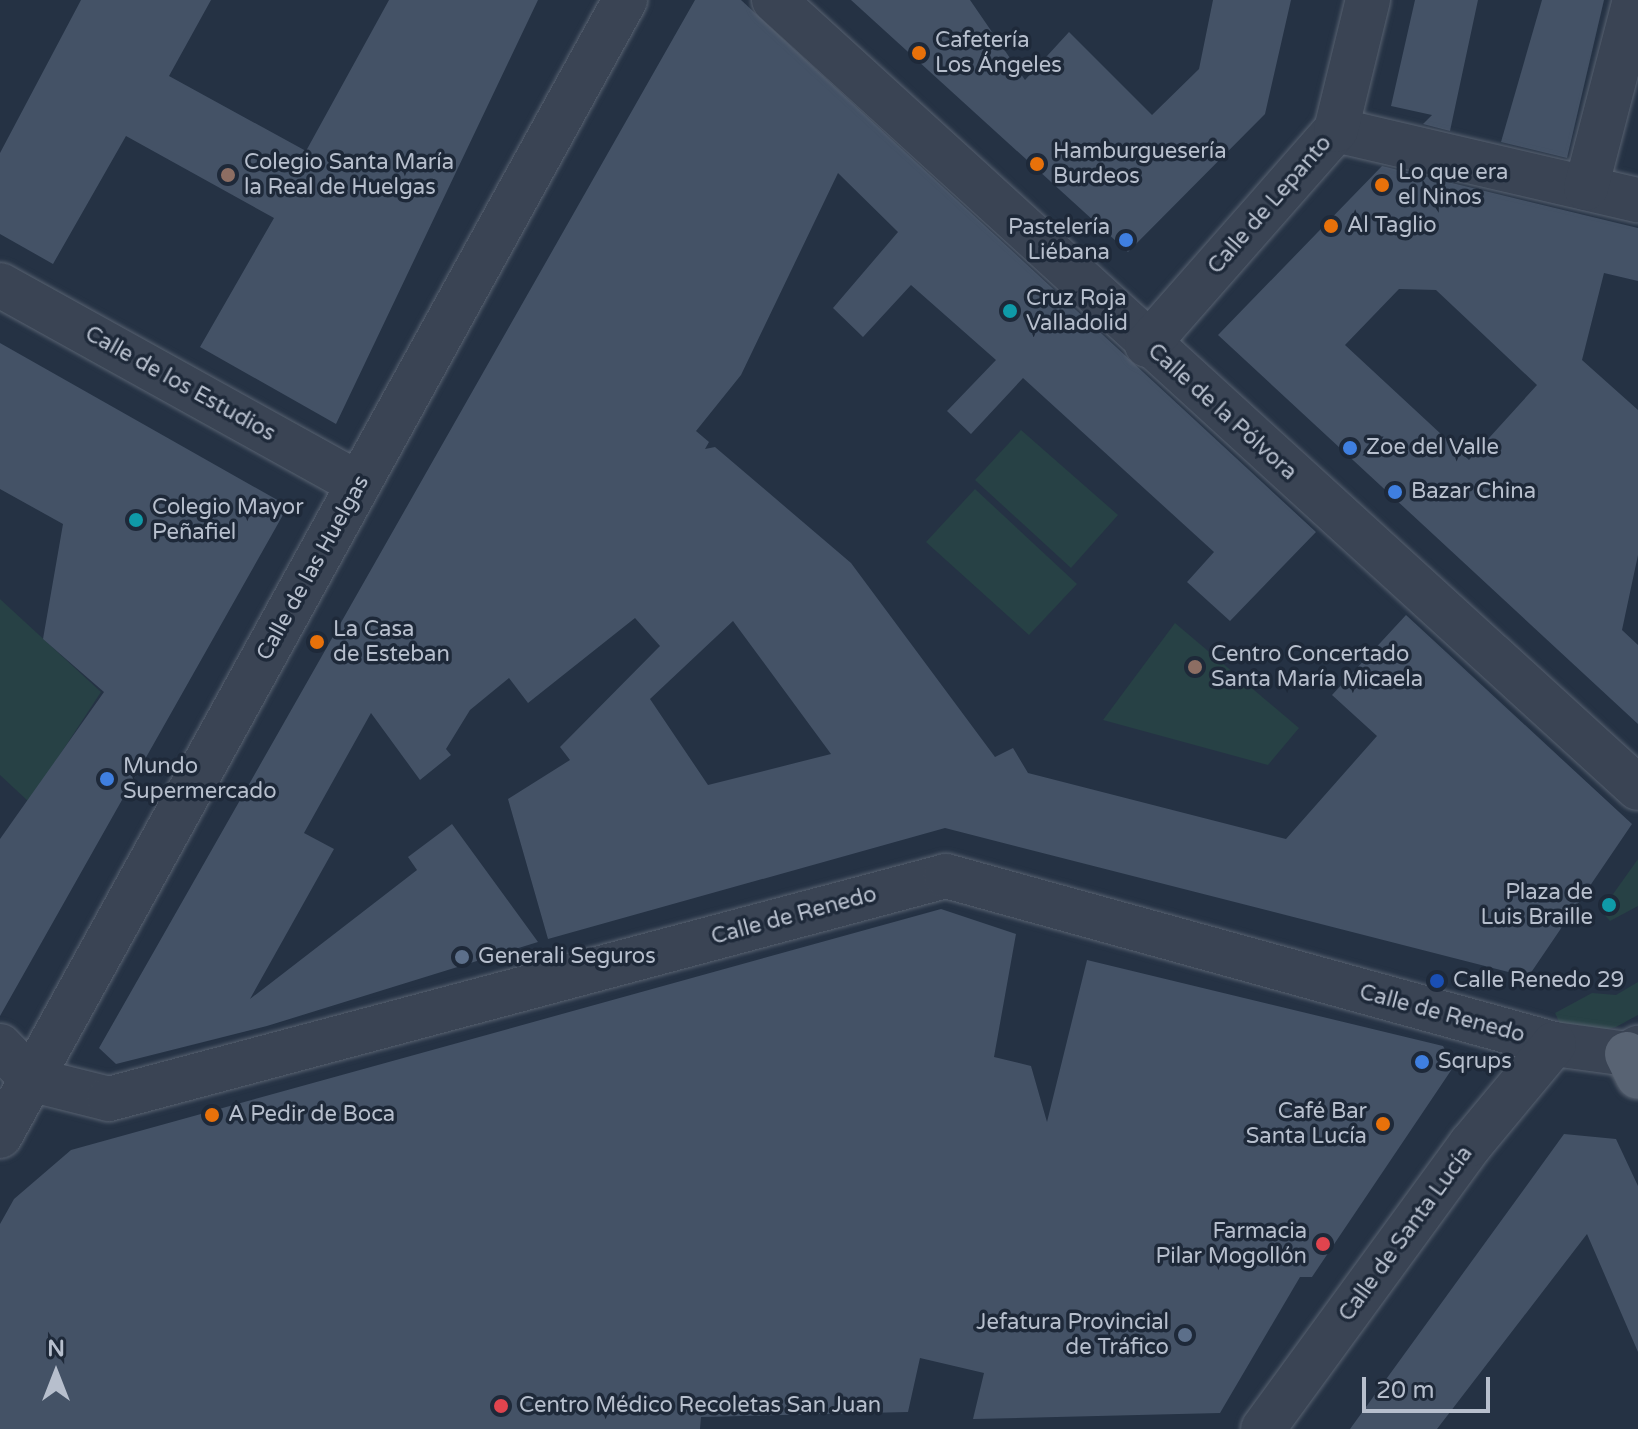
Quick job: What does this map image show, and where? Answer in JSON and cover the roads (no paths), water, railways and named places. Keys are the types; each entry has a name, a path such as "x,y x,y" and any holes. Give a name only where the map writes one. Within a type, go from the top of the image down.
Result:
{"street":[{"name":"Calle de las Huelgas","path":"0,1136 625,0"},
{"name":"Calle de la Pólvora","path":"774,0 1147,345 1638,788"},
{"name":"Calle de Lepanto","path":"1147,345 1336,130 1368,0"},
{"path":"1586,188 1635,0"},
{"path":"1336,130 1638,200"},
{"name":"Calle de los Estudios","path":"0,285 359,484"},
{"name":"Calle de Renedo","path":"33,1080 109,1099 946,876 1554,1044"},
{"path":"1554,1044 1634,1060"},
{"name":"Calle de Santa Lucía","path":"1263,1429 1471,1144 1554,1044"},
{"path":"0,1046 33,1080"}],"place":[{"name":"Cafetería Los Ángeles","path":"919,53"},
{"name":"Hamburguesería Burdeos","path":"1037,164"},
{"name":"Colegio Santa María la Real de Huelgas","path":"228,175"},
{"name":"Lo que era el Ninos","path":"1382,185"},
{"name":"Al Taglio","path":"1331,226"},
{"name":"Pastelería Liébana","path":"1126,240"},
{"name":"Cruz Roja Valladolid","path":"1010,311"},
{"name":"Zoe del Valle","path":"1350,448"},
{"name":"Bazar China","path":"1395,492"},
{"name":"Colegio Mayor Peñafiel","path":"136,520"},
{"name":"La Casa de Esteban","path":"317,642"},
{"name":"Centro Concertado Santa María Micaela","path":"1195,667"},
{"name":"Mundo Supermercado","path":"107,779"},
{"name":"Plaza de Luis Braille","path":"1609,905"},
{"name":"Generali Seguros","path":"462,957"},
{"name":"Calle Renedo 29","path":"1437,981"},
{"name":"Sqrups","path":"1422,1062"},
{"name":"A Pedir de Boca","path":"212,1115"},
{"name":"Café Bar Santa Lucía","path":"1383,1124"},
{"name":"Farmacia Pilar Mogollón","path":"1323,1244"},
{"name":"Jefatura Provincial de Tráfico","path":"1185,1335"},
{"name":"Centro Médico Recoletas San Juan","path":"501,1406"}]}
